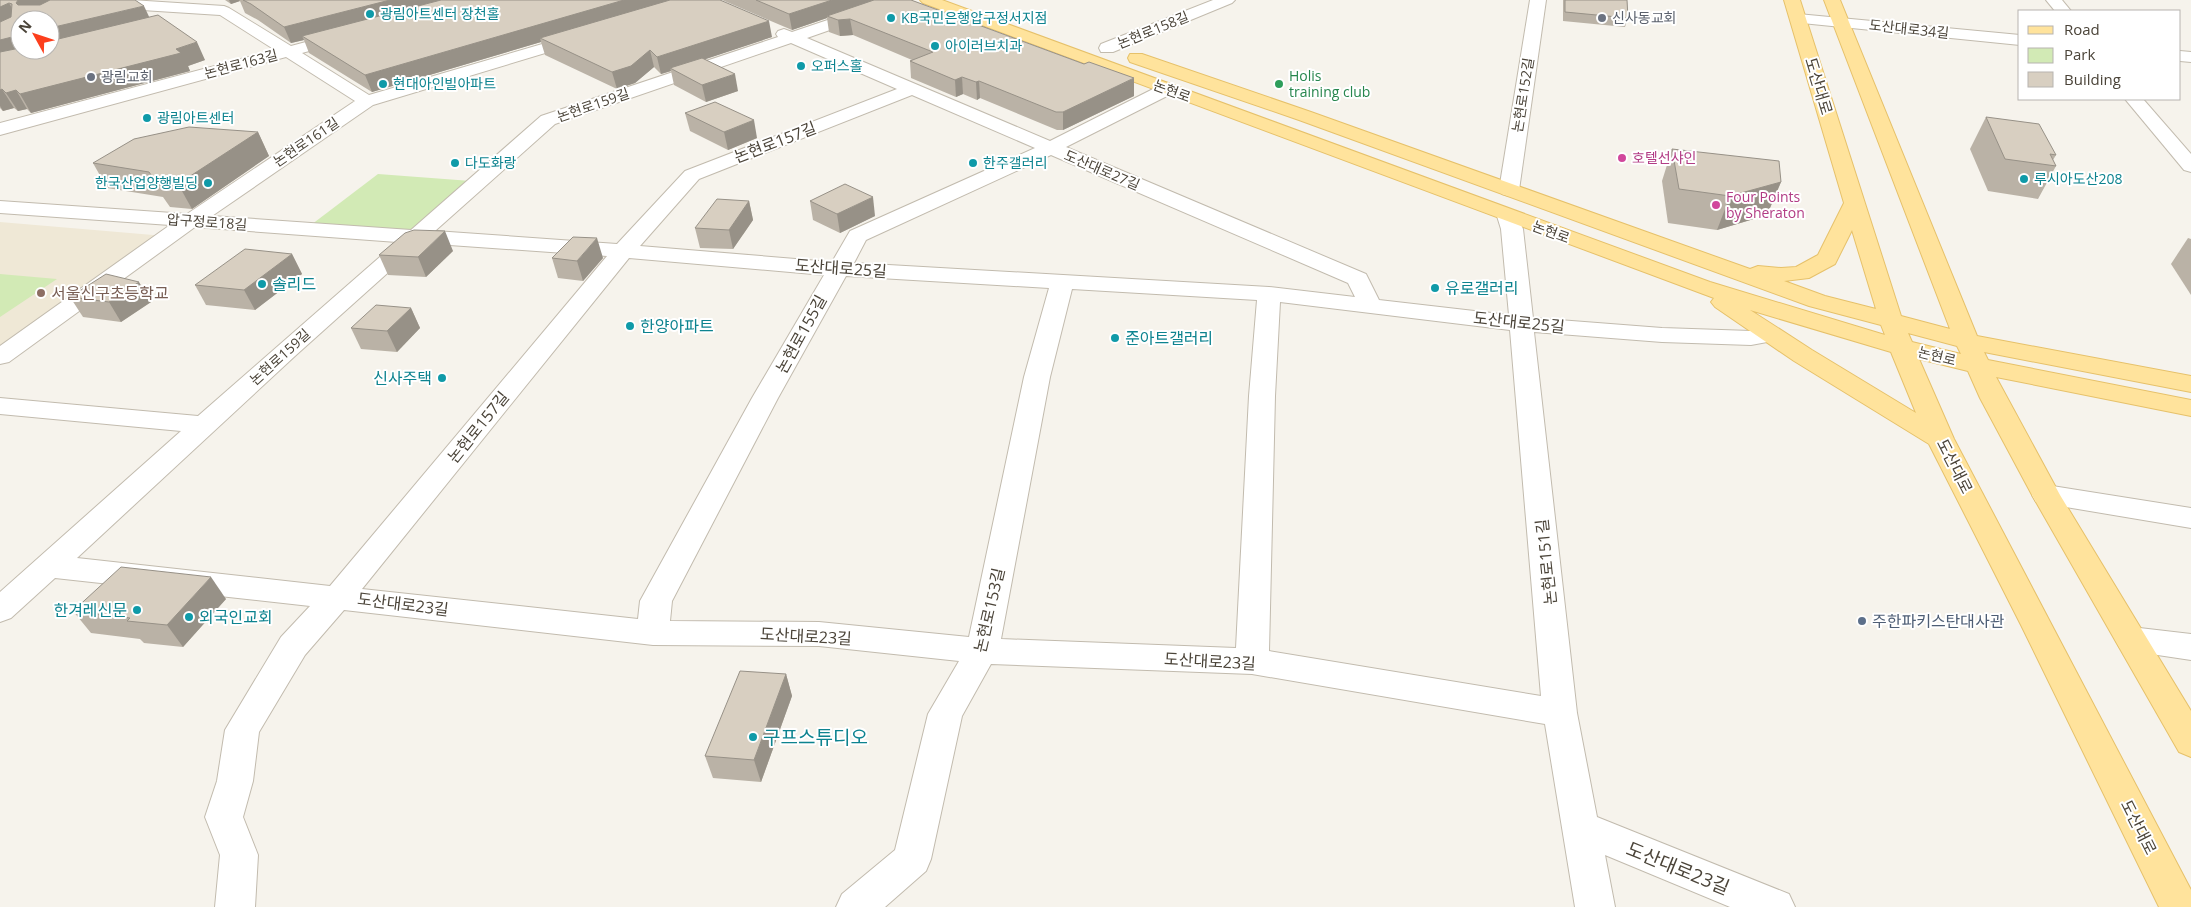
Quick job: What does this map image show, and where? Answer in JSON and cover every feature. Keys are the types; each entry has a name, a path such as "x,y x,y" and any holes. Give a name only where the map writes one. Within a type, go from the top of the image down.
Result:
{"main road":[{"name":"논현로","path":"928,0 1167,89 1508,203 1730,270 1817,301 1897,334 1972,354 2057,383 2191,408"},
{"name":"논현로","path":"968,0 1305,116 1702,287 1823,326 1897,334"},
{"name":"도산대로","path":"1792,0 1897,334 1940,439 2037,625 2179,907"},
{"path":"1832,0 1972,354 1993,398 2046,495 2191,742"},
{"path":"1730,270 1781,275 1801,273 1827,259 1855,202"},
{"path":"1702,287 1769,335 1940,439"},
{"name":"논현로","path":"1972,354 2191,384"}],"street":[{"path":"56,10 73,0 224,11 367,101"},
{"name":"논현로159길","path":"0,610 548,120 902,0"},
{"path":"1192,0 1219,3"},
{"name":"논현로152길","path":"1508,203 1538,0"},
{"path":"2054,0 2062,10"},
{"name":"논현로158길","path":"1107,48 1219,3"},
{"path":"178,23 243,7"},
{"name":"도산대로34길","path":"1798,19 2018,40"},
{"name":"도산대로27길","path":"766,26 1358,279 1370,305"},
{"name":"논현로161길","path":"0,357 190,221 367,101 599,32"},
{"name":"논현로163길","path":"0,129 354,34"},
{"name":"논현로157길","path":"235,907 239,855 224,817 234,781 242,730 294,646 338,597 623,251 692,175 912,89"},
{"name":"논현로155길","path":"652,633 656,601 837,269 858,236 1050,148 1167,89"},
{"path":"2135,100 2191,166"},
{"name":"논현로151길","path":"1508,203 1560,713 1596,907"},
{"name":"압구정로18길","path":"0,207 414,238"},
{"name":"도산대로25길","path":"414,238 623,251 837,269 1269,294 1521,324 1662,335 1751,338 1769,335"},
{"name":"논현로153길","path":"856,907 912,859 945,714 982,651 1037,377 1062,282"},
{"path":"1252,661 1262,396 1269,294"},
{"path":"0,406 205,426"},
{"path":"2046,495 2191,518"},
{"name":"도산대로23길","path":"50,566 652,633 819,634 982,651 1252,661 1560,713"},
{"path":"2131,638 2191,647"},
{"name":"도산대로23길","path":"1582,828 1775,907"}],"shaded area":[{"name":"서울신구초등학교","path":"0,222 165,236 0,351"}],"green space":[{"path":"378,174 471,181 407,236 307,228"},
{"path":"0,274 57,279 0,317"}],"building":[{"path":"0,0 18,0 16,3 18,5 40,5 50,0 135,0 144,6 60,26 60,10 12,10 12,4 9,3 0,7"},
{"path":"243,0 390,0 284,27"},
{"path":"441,0 624,0 365,75 302,36"},
{"path":"670,0 720,0 769,21 657,57 650,50 631,66 612,72 540,38"},
{"path":"756,0 832,0 789,14"},
{"path":"874,0 911,0 1084,64 1089,62 1134,78 1063,112 1056,112 979,81 976,82 962,77 955,80 910,61 933,52 850,19 838,20 827,16"},
{"path":"1565,0 1627,0 1628,18 1565,12"},
{"path":"158,15 197,42 176,49 181,53 20,94 16,90 6,93 2,89 0,90 0,52 10,50 10,60 60,60 60,39"},
{"path":"10,17 10,38 0,40 0,22"},
{"path":"702,58 735,74 702,85 670,68"},
{"path":"715,102 754,120 724,132 685,113"},
{"path":"1986,117 2039,124 2056,155 2050,154 2056,166 2005,159"},
{"path":"189,127 258,132 178,184 156,182 149,172 93,163 134,139"},
{"path":"1672,149 1779,161 1781,182 1730,196 1679,189"},
{"path":"845,184 873,197 837,214 810,201"},
{"path":"717,199 749,201 729,230 695,228"},
{"path":"414,230 445,231 418,257 379,255 405,233"},
{"path":"573,237 597,238 577,261 552,258"},
{"path":"245,249 292,254 244,290 195,285"},
{"path":"106,274 139,282 109,302 70,297"},
{"path":"376,305 411,308 387,331 351,328"},
{"path":"121,567 211,577 167,625 127,621 130,618 73,611"},
{"path":"740,671 786,674 754,760 705,756"}],"place":[{"name":"광림아트센터 장천홀","path":"370,14"},
{"name":"KB국민은행압구정서지점","path":"891,18"},
{"name":"신사동교회","path":"1602,18"},
{"name":"아이러브치과","path":"935,46"},
{"name":"오퍼스홀","path":"801,66"},
{"name":"광림교회","path":"91,77"},
{"name":"현대아인빌아파트","path":"383,84"},
{"name":"Holis training club","path":"1279,84"},
{"name":"광림아트센터","path":"147,118"},
{"name":"호텔선샤인","path":"1622,158"},
{"name":"다도화랑","path":"455,163"},
{"name":"한주갤러리","path":"973,163"},
{"name":"루시아도산208","path":"2024,179"},
{"name":"한국산업양행빌딩","path":"208,183"},
{"name":"Four Points by Sheraton","path":"1716,205"},
{"name":"솔리드","path":"262,284"},
{"name":"유로갤러리","path":"1435,288"},
{"name":"서울신구초등학교","path":"41,293"},
{"name":"한양아파트","path":"630,326"},
{"name":"준아트갤러리","path":"1115,338"},
{"name":"신사주택","path":"442,378"},
{"name":"한겨레신문","path":"137,610"},
{"name":"외국인교회","path":"189,617"},
{"name":"주한파키스탄대사관","path":"1862,621"},
{"name":"구프스튜디오","path":"753,737"}]}
